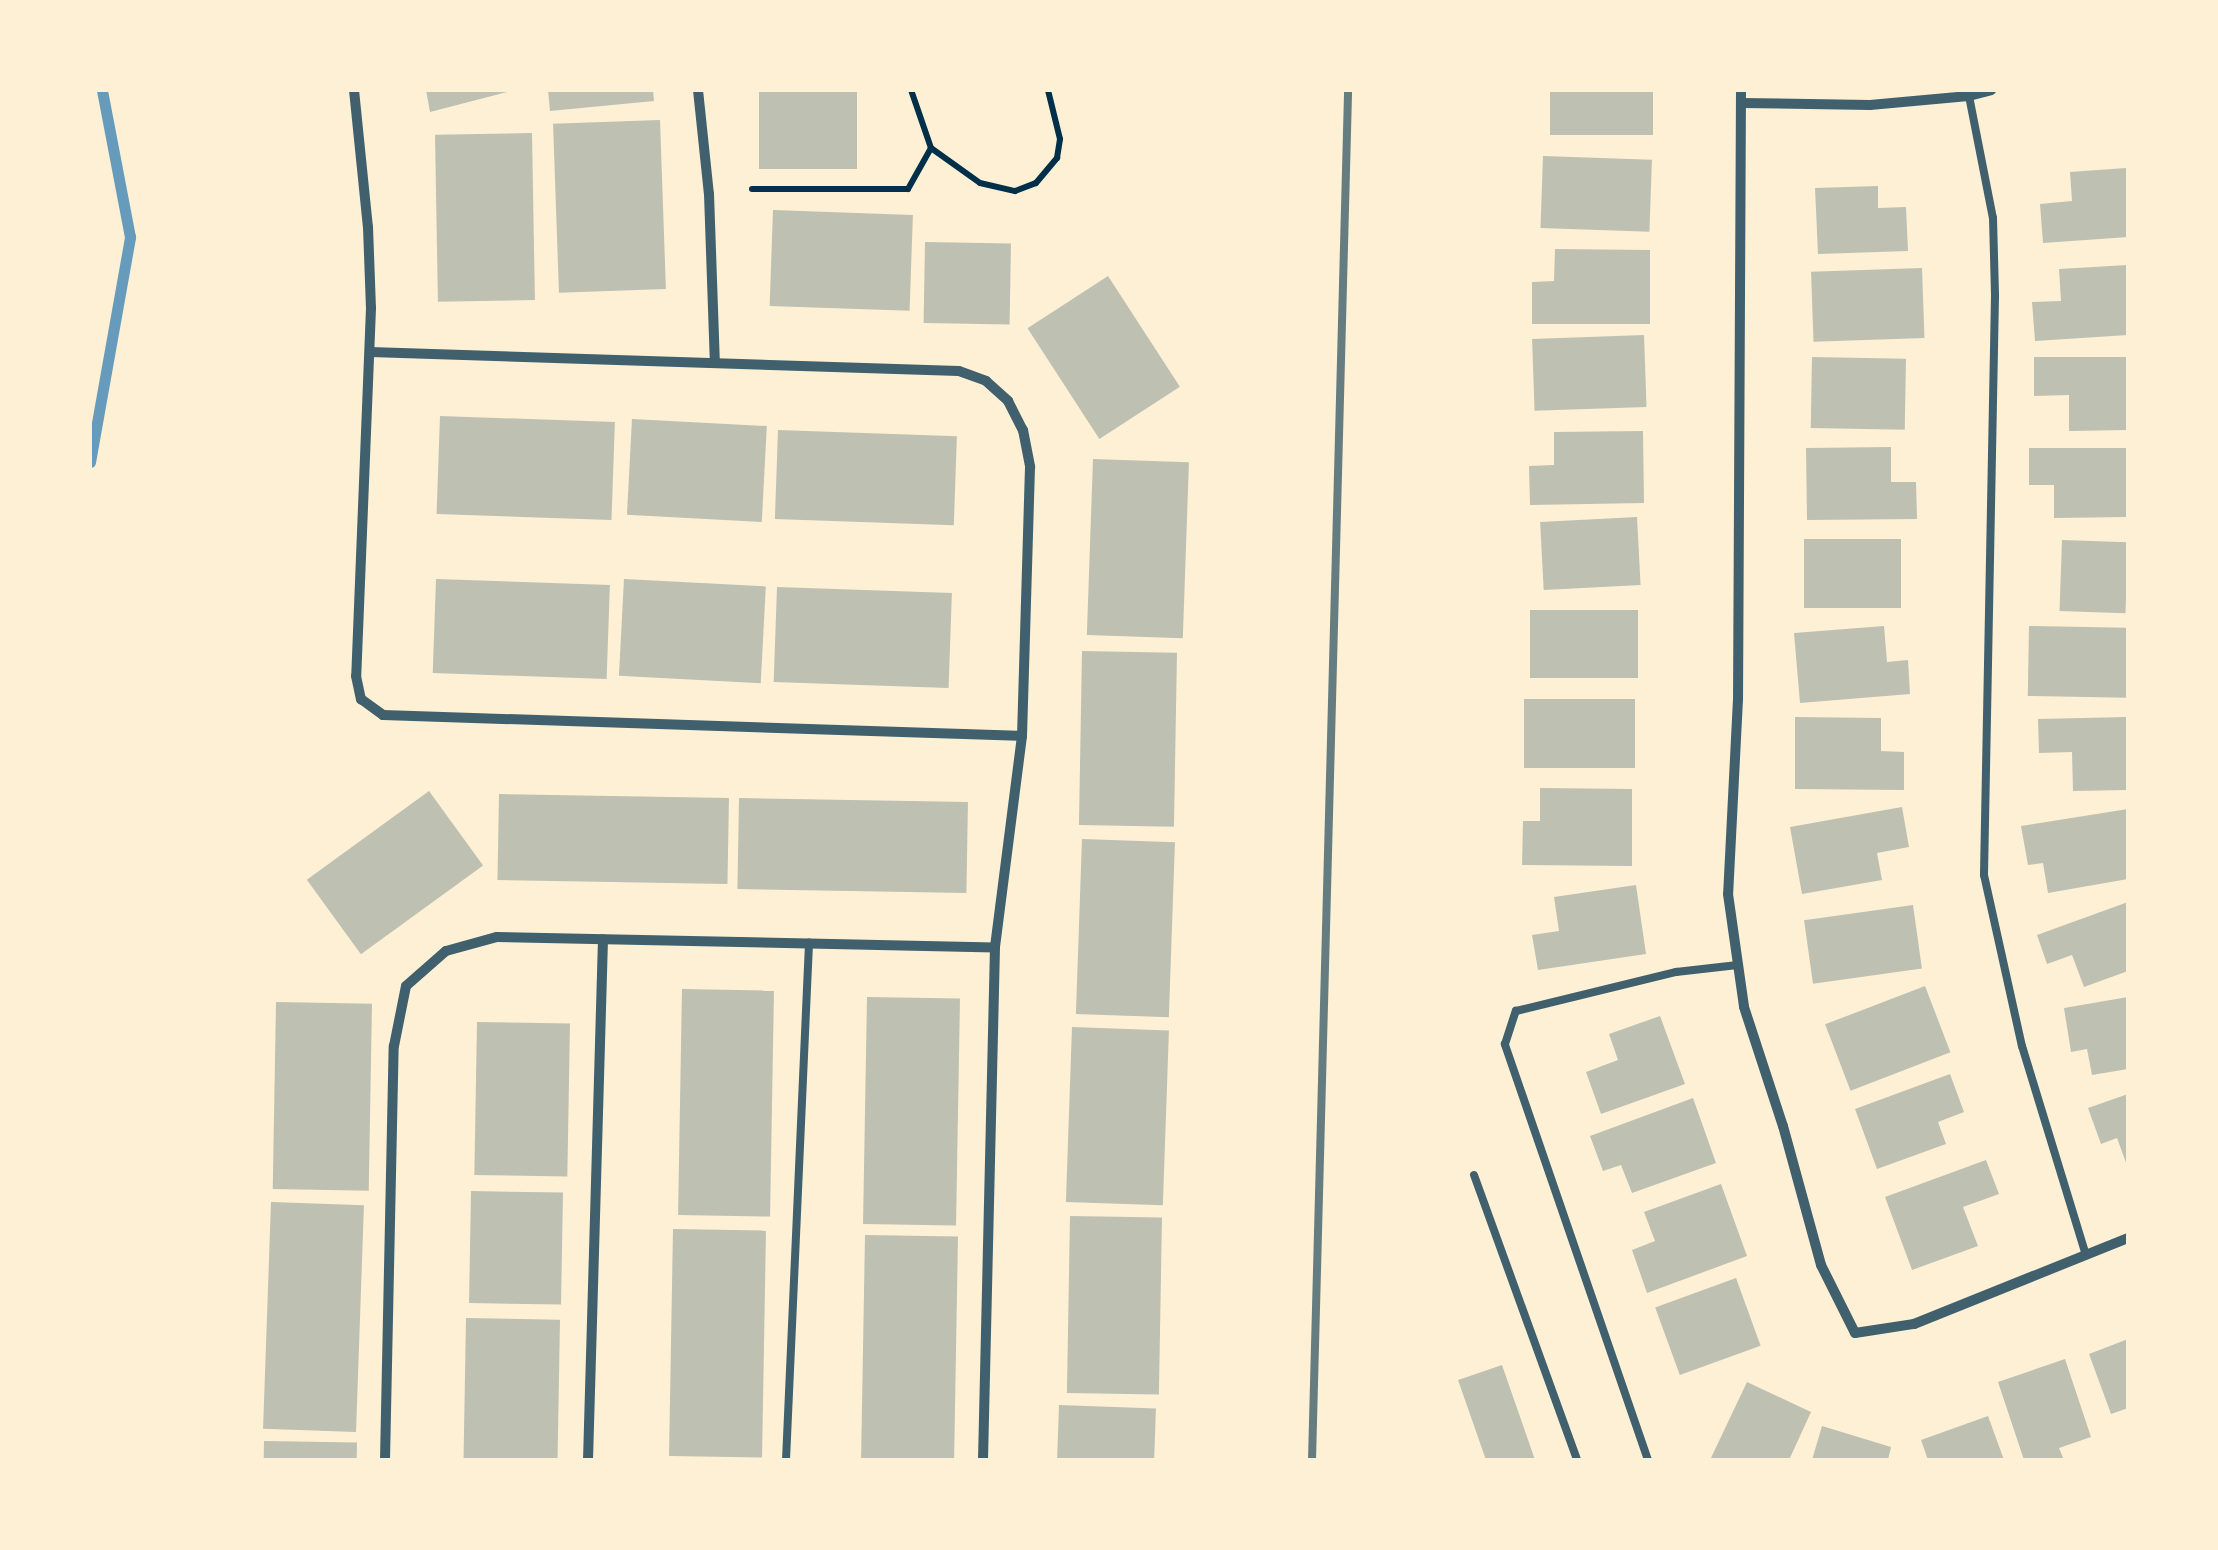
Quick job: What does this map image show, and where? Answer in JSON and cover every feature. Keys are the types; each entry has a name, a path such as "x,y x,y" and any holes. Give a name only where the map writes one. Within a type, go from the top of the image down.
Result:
{"street":[{"path":"354,90 368,227 370,352 356,676 361,698 384,715 1022,736"},
{"path":"698,90 710,194 715,362"},
{"path":"1741,90 1738,699 1728,894 1744,1008 1783,1126 1820,1265 1855,1334 1914,1324 2128,1238"},
{"path":"1740,103 1870,105 1969,96 1991,90"},
{"path":"370,352 960,371 986,381 1008,401 1023,430 1030,467 1022,736 995,947 984,1460"},
{"path":"384,1460 394,1046 406,986 446,951 497,937 995,947"},
{"path":"588,1460 603,939"}],"lane":[{"path":"1969,96 1993,218 1995,296 1984,875 2022,1046 2086,1255"},
{"path":"786,1460 809,943"},
{"path":"1648,1460 1505,1044 1516,1012 1676,972 1738,965"},
{"path":"1474,1175 1577,1460"}],"path":[{"path":"910,90 931,148 980,183 1015,191 1036,183 1057,158 1060,139 1049,91"},
{"path":"752,189 908,189 931,148"}],"building":[{"path":"426,90 511,90 511,91 430,112"},
{"path":"548,90 653,90 654,101 550,111"},
{"path":"759,90 857,90 857,169 759,169"},
{"path":"1550,90 1653,90 1653,135 1550,135"},
{"path":"660,120 666,289 559,293 553,124"},
{"path":"532,133 535,300 438,302 435,135"},
{"path":"1543,156 1652,160 1649,232 1540,228"},
{"path":"2126,168 2128,237 2043,243 2040,204 2072,201 2070,172"},
{"path":"1878,186 1878,208 1906,207 1908,251 1818,254 1815,188"},
{"path":"773,210 913,215 910,311 770,306"},
{"path":"925,242 1011,244 1010,324 924,323"},
{"path":"1555,249 1650,250 1650,324 1532,324 1532,282 1554,281"},
{"path":"2128,265 2128,335 2035,341 2032,302 2061,301 2059,269"},
{"path":"1922,268 1924,338 1814,342 1811,272"},
{"path":"1108,276 1180,387 1099,439 1027,328"},
{"path":"1644,335 1647,407 1535,411 1532,339"},
{"path":"1812,357 1906,359 1905,430 1811,428"},
{"path":"2034,357 2128,357 2128,430 2069,431 2069,395 2034,396"},
{"path":"440,416 615,422 611,520 437,514"},
{"path":"632,419 767,426 762,522 627,515"},
{"path":"778,430 957,436 954,525 775,519"},
{"path":"1643,431 1644,503 1530,505 1529,466 1554,465 1554,432"},
{"path":"1891,447 1891,482 1916,482 1917,519 1807,520 1806,448"},
{"path":"2029,448 2128,448 2128,517 2054,518 2054,485 2029,485"},
{"path":"1093,459 1189,462 1183,638 1087,635"},
{"path":"1637,517 1641,585 1544,590 1540,522"},
{"path":"1804,539 1901,539 1901,608 1804,608"},
{"path":"2062,540 2128,542 2125,613 2060,611"},
{"path":"436,579 610,585 607,679 433,673"},
{"path":"624,579 766,586 761,683 619,676"},
{"path":"777,587 952,593 949,688 774,682"},
{"path":"1530,610 1638,610 1638,678 1530,678"},
{"path":"1884,626 1887,662 1908,660 1910,694 1800,703 1794,633"},
{"path":"2029,626 2128,628 2127,698 2028,696"},
{"path":"1082,651 1177,653 1174,827 1079,825"},
{"path":"1524,699 1635,699 1635,768 1524,768"},
{"path":"1795,717 1881,718 1881,751 1904,752 1904,790 1795,789"},
{"path":"2127,717 2128,790 2073,791 2072,752 2039,753 2038,719"},
{"path":"1540,788 1632,789 1632,866 1522,865 1523,821 1540,821"},
{"path":"429,791 483,865 361,954 307,880"},
{"path":"499,794 729,798 727,884 497,880"},
{"path":"739,798 968,802 966,893 737,889"},
{"path":"1902,807 1909,847 1877,853 1882,880 1802,894 1790,827"},
{"path":"2128,809 2128,879 2048,893 2043,863 2028,865 2021,826"},
{"path":"1082,839 1175,842 1169,1017 1076,1014"},
{"path":"1636,885 1646,954 1538,970 1532,935 1559,931 1554,897"},
{"path":"2128,902 2128,971 2084,987 2072,955 2047,964 2037,935"},
{"path":"1913,905 1922,968 1813,984 1804,920"},
{"path":"1925,986 1950,1052 1851,1091 1825,1024"},
{"path":"682,989 774,991 770,1217 678,1215"},
{"path":"867,997 960,999 956,1226 863,1224"},
{"path":"2128,997 2128,1069 2092,1075 2087,1049 2071,1052 2064,1008"},
{"path":"276,1002 372,1004 369,1191 273,1189"},
{"path":"1660,1016 1685,1084 1601,1114 1586,1072 1618,1060 1609,1034"},
{"path":"477,1022 570,1024 567,1177 474,1175"},
{"path":"1072,1027 1169,1030 1163,1205 1066,1202"},
{"path":"1950,1074 1964,1112 1938,1122 1946,1144 1877,1169 1855,1109"},
{"path":"2128,1094 2128,1168 2117,1138 2101,1144 2088,1108"},
{"path":"1693,1098 1716,1163 1632,1193 1621,1165 1603,1171 1590,1136"},
{"path":"1986,1160 1999,1194 1963,1207 1978,1246 1912,1270 1885,1197"},
{"path":"1721,1184 1747,1256 1647,1293 1632,1250 1655,1241 1644,1212"},
{"path":"471,1191 563,1193 561,1305 469,1303"},
{"path":"271,1202 364,1205 356,1432 263,1429"},
{"path":"1070,1216 1162,1218 1159,1395 1067,1393"},
{"path":"673,1229 766,1231 762,1458 669,1456"},
{"path":"865,1235 958,1237 954,1460 861,1460"},
{"path":"1736,1278 1761,1346 1680,1375 1655,1307"},
{"path":"466,1318 560,1320 558,1460 464,1460"},
{"path":"2128,1339 2128,1408 2111,1414 2089,1354"},
{"path":"2065,1359 2091,1437 2059,1448 2064,1460 2024,1460 1998,1382"},
{"path":"1502,1365 1535,1460 1486,1460 1458,1380"},
{"path":"1747,1382 1811,1412 1789,1460 1710,1460"},
{"path":"1059,1405 1156,1408 1154,1460 1057,1460"},
{"path":"1988,1416 2004,1460 1928,1460 1921,1440"},
{"path":"1822,1426 1891,1447 1888,1460 1812,1460"},
{"path":"264,1441 357,1443 357,1460 264,1460"}],"waterway":[{"path":"90,462 130,237 102,90"}],"railway":[{"path":"1312,1460 1348,90"}]}
